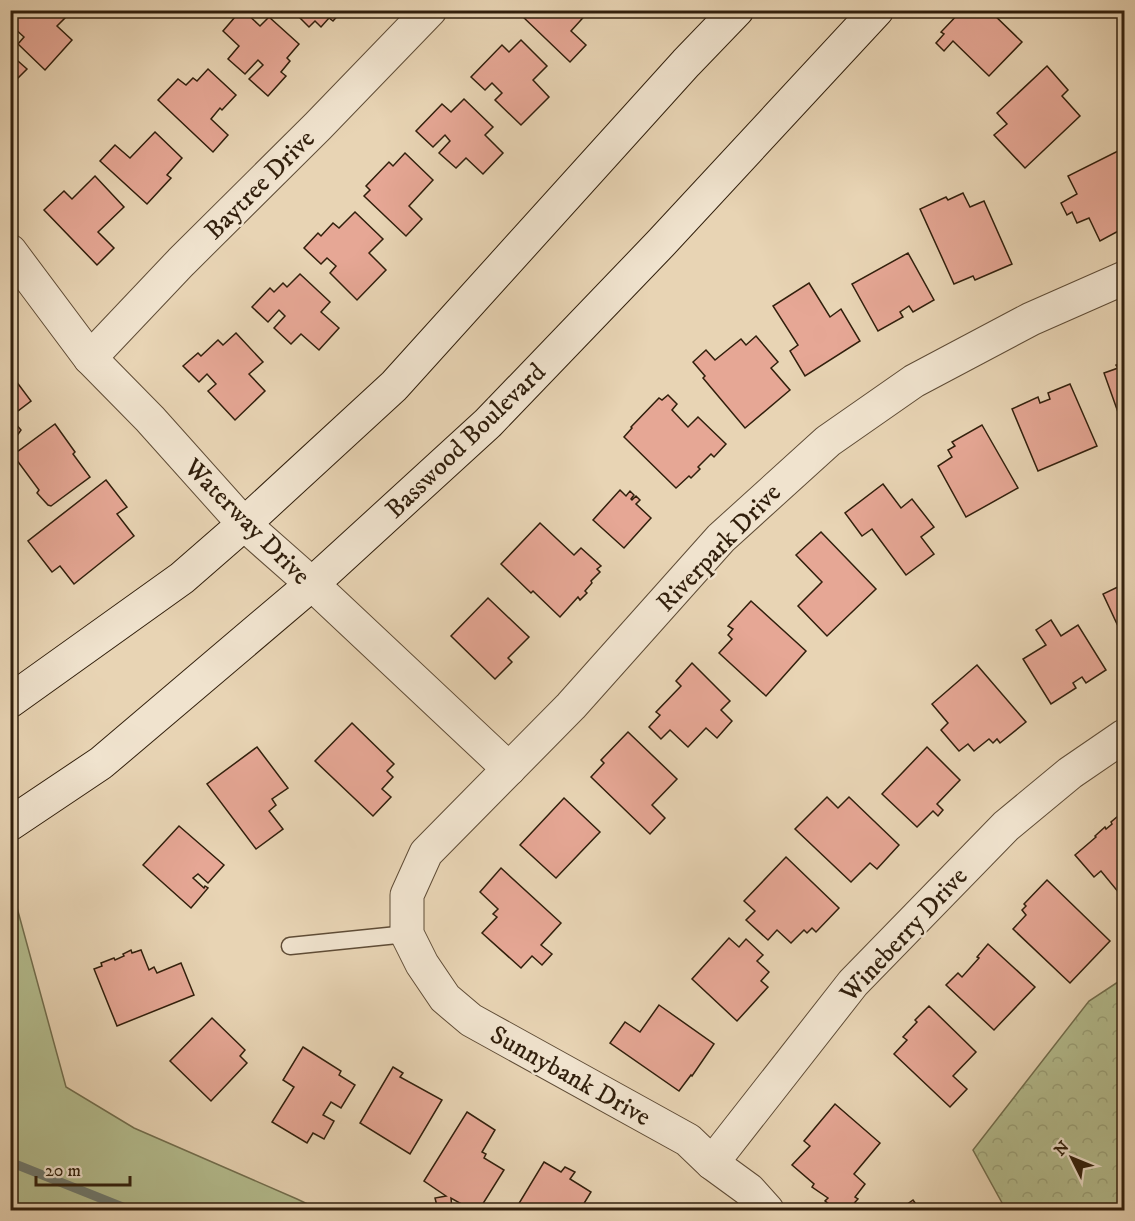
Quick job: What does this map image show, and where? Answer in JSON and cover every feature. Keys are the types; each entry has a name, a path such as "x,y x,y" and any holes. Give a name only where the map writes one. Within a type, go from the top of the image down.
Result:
{"street":[{"name":"Baytree Drive","path":"90,358 181,262 318,126 430,10"},
{"path":"10,701 182,578 394,386 686,63 737,10"},
{"name":"Basswood Boulevard","path":"10,824 101,763 312,584 488,423 661,243 877,10"},
{"name":"Waterway Drive","path":"10,251 90,358 150,419 244,524 312,584 509,769"},
{"name":"Riverpark Drive","path":"407,926 407,894 426,853 571,706 721,538 828,441 914,381 1031,319 1125,278"},
{"name":"Wineberry Drive","path":"712,1163 853,983 1006,826 1070,773 1125,736"},
{"name":"Sunnybank Drive","path":"407,926 422,964 445,998 471,1020 688,1140 712,1163 749,1190 767,1210"}],"lane":[{"path":"290,946 407,926"}],"green space":[{"path":"10,882 66,1087 134,1128 320,1210 11,1210"},
{"path":"1124,978 1124,1210 1006,1210 973,1150 1089,1001"}],"building":[{"path":"10,10 70,10 71,12 57,26 72,40 45,70 18,44 24,37 13,27 10,30"},
{"path":"91,10 103,10 98,16"},
{"path":"241,10 260,26 269,17 299,44 287,58 290,61 281,72 286,76 268,96 249,79 263,65 258,60 245,74 228,59 239,46 223,31"},
{"path":"292,10 343,10 333,21 329,18 321,27 315,21 309,27"},
{"path":"527,10 590,10 571,31 586,45 570,62 522,16"},
{"path":"962,10 989,10 1022,42 989,76 953,41 944,51 936,43 944,34 941,32"},
{"path":"521,40 547,66 533,80 549,97 521,125 495,100 502,93 492,83 485,90 471,77 502,45 509,52"},
{"path":"10,54 27,69 10,86"},
{"path":"1047,66 1068,90 1062,96 1080,116 1025,168 994,135 1007,124 997,113"},
{"path":"208,69 236,95 211,119 228,135 213,152 158,100 178,79 186,85 193,78 197,81"},
{"path":"464,99 493,127 485,135 503,153 483,174 466,158 456,168 439,153 450,141 445,135 433,147 416,131 442,104 451,112"},
{"path":"155,132 182,158 167,175 171,178 147,204 100,161 115,145 130,158"},
{"path":"1124,148 1124,188 1122,189 1124,228 1100,241 1089,218 1077,223 1072,212 1067,215 1061,203 1077,194 1068,176"},
{"path":"405,153 433,180 409,206 422,219 406,236 364,196 370,190 366,186 389,162 393,166"},
{"path":"95,176 124,207 98,232 114,248 97,265 44,210 64,191 72,199"},
{"path":"963,193 970,207 984,201 1012,264 975,280 973,276 954,284 920,209 946,197 948,200"},
{"path":"355,212 383,239 369,253 386,270 357,300 330,273 336,266 327,258 321,264 304,248 318,233 321,236 333,223 339,228"},
{"path":"908,253 934,300 913,312 909,306 900,312 903,317 878,331 852,284"},
{"path":"300,274 330,302 321,312 339,328 319,350 301,334 291,344 274,328 285,316 279,310 268,322 252,307 270,288 274,292 283,283 287,287"},
{"path":"809,283 830,317 841,309 860,341 805,376 790,351 798,345 773,306"},
{"path":"236,333 263,362 249,374 265,391 235,420 208,391 216,384 207,374 199,382 183,366 198,353 201,356 218,340 223,345"},
{"path":"756,336 778,362 771,368 790,390 745,428 703,378 705,376 693,362 706,350 715,360 741,339 746,345"},
{"path":"1124,362 1124,429 1104,373 1118,368 1116,365"},
{"path":"10,373 31,401 10,417"},
{"path":"1070,384 1097,446 1038,471 1012,409 1038,397 1040,403 1050,399 1048,393"},
{"path":"668,395 677,404 672,410 688,427 698,417 726,444 714,457 711,454 691,478 689,476 676,488 624,437 659,398 662,400"},
{"path":"10,422 14,422 21,430 10,443"},
{"path":"55,424 90,477 51,506 37,493 39,490 13,455"},
{"path":"982,425 1018,488 966,517 938,466 952,457 948,450 955,446 952,442"},
{"path":"106,480 127,507 117,514 134,536 74,584 60,566 52,572 28,541"},
{"path":"883,484 901,508 912,499 934,527 921,537 934,554 906,575 872,529 862,536 845,513"},
{"path":"620,490 626,496 630,491 634,495 632,500 636,496 640,500 636,504 651,518 624,548 593,520"},
{"path":"540,523 574,555 581,548 601,566 597,569 600,572 585,591 587,593 580,600 578,597 560,617 501,564"},
{"path":"821,532 876,589 827,636 798,606 822,582 796,555"},
{"path":"1124,584 1124,639 1103,594"},
{"path":"488,598 529,637 508,658 512,662 495,679 451,636"},
{"path":"751,601 806,651 766,696 719,653 732,639 728,635 733,629 728,626"},
{"path":"1051,620 1061,636 1078,625 1106,670 1086,683 1082,677 1073,683 1076,688 1051,704 1023,659 1046,645 1036,630"},
{"path":"692,663 730,701 721,710 732,721 717,738 706,728 688,747 670,730 661,739 649,727 660,715 656,712 681,686 676,681"},
{"path":"977,665 1026,722 1000,743 997,739 993,743 989,739 974,751 968,744 959,751 941,730 948,723 932,704"},
{"path":"352,723 394,764 387,771 393,777 382,789 391,797 373,816 315,761"},
{"path":"628,732 677,779 652,805 665,818 650,834 591,777 604,763 601,760"},
{"path":"257,747 288,788 272,799 276,805 269,811 283,829 256,849 207,784"},
{"path":"927,747 960,780 937,804 943,810 938,816 933,811 917,827 882,794"},
{"path":"827,797 838,808 849,797 899,845 877,869 870,863 851,882 795,829"},
{"path":"564,798 600,832 556,878 520,845"},
{"path":"1124,811 1124,899 1101,871 1094,877 1075,855"},
{"path":"179,826 224,865 208,883 198,874 193,878 204,888 205,886 208,888 191,908 143,865"},
{"path":"786,857 839,908 816,932 812,928 807,933 804,930 791,943 777,930 768,940 746,920 755,911 744,901"},
{"path":"501,868 561,923 541,945 552,954 542,965 532,956 521,968 482,933 497,917 493,914 498,909 480,892"},
{"path":"1047,880 1110,941 1070,983 1013,929 1026,915 1022,910 1026,906 1024,904"},
{"path":"729,938 739,947 746,939 763,955 757,961 769,972 761,981 768,987 737,1021 692,979"},
{"path":"988,944 1035,987 994,1030 946,985 958,973 962,977"},
{"path":"131,950 132,953 141,950 149,970 154,967 157,973 181,963 194,995 117,1026 94,969 102,966 101,963 124,956 123,954"},
{"path":"659,1005 714,1044 679,1091 610,1043 625,1022 640,1032"},
{"path":"929,1006 976,1052 953,1076 967,1089 950,1107 894,1054 907,1040 903,1037 917,1022 915,1020"},
{"path":"212,1018 245,1050 240,1056 247,1063 211,1101 170,1061"},
{"path":"303,1047 341,1071 339,1075 355,1085 341,1108 331,1102 323,1115 334,1121 324,1139 313,1133 307,1143 272,1122 294,1087 283,1080"},
{"path":"393,1067 403,1073 400,1077 442,1100 410,1154 360,1123"},
{"path":"835,1104 880,1143 854,1174 865,1184 855,1197 858,1199 848,1210 837,1210 825,1201 828,1198 812,1187 814,1184 792,1165 810,1146 804,1141"},
{"path":"467,1112 495,1130 482,1152 486,1154 484,1158 504,1170 479,1210 472,1210 451,1198 452,1209 438,1210 435,1198 446,1196 424,1181"},
{"path":"544,1162 561,1172 565,1167 575,1172 570,1179 591,1192 580,1210 515,1210"},
{"path":"913,1200 920,1210 899,1210"}],"waterway":[{"path":"10,1162 130,1210"}]}
